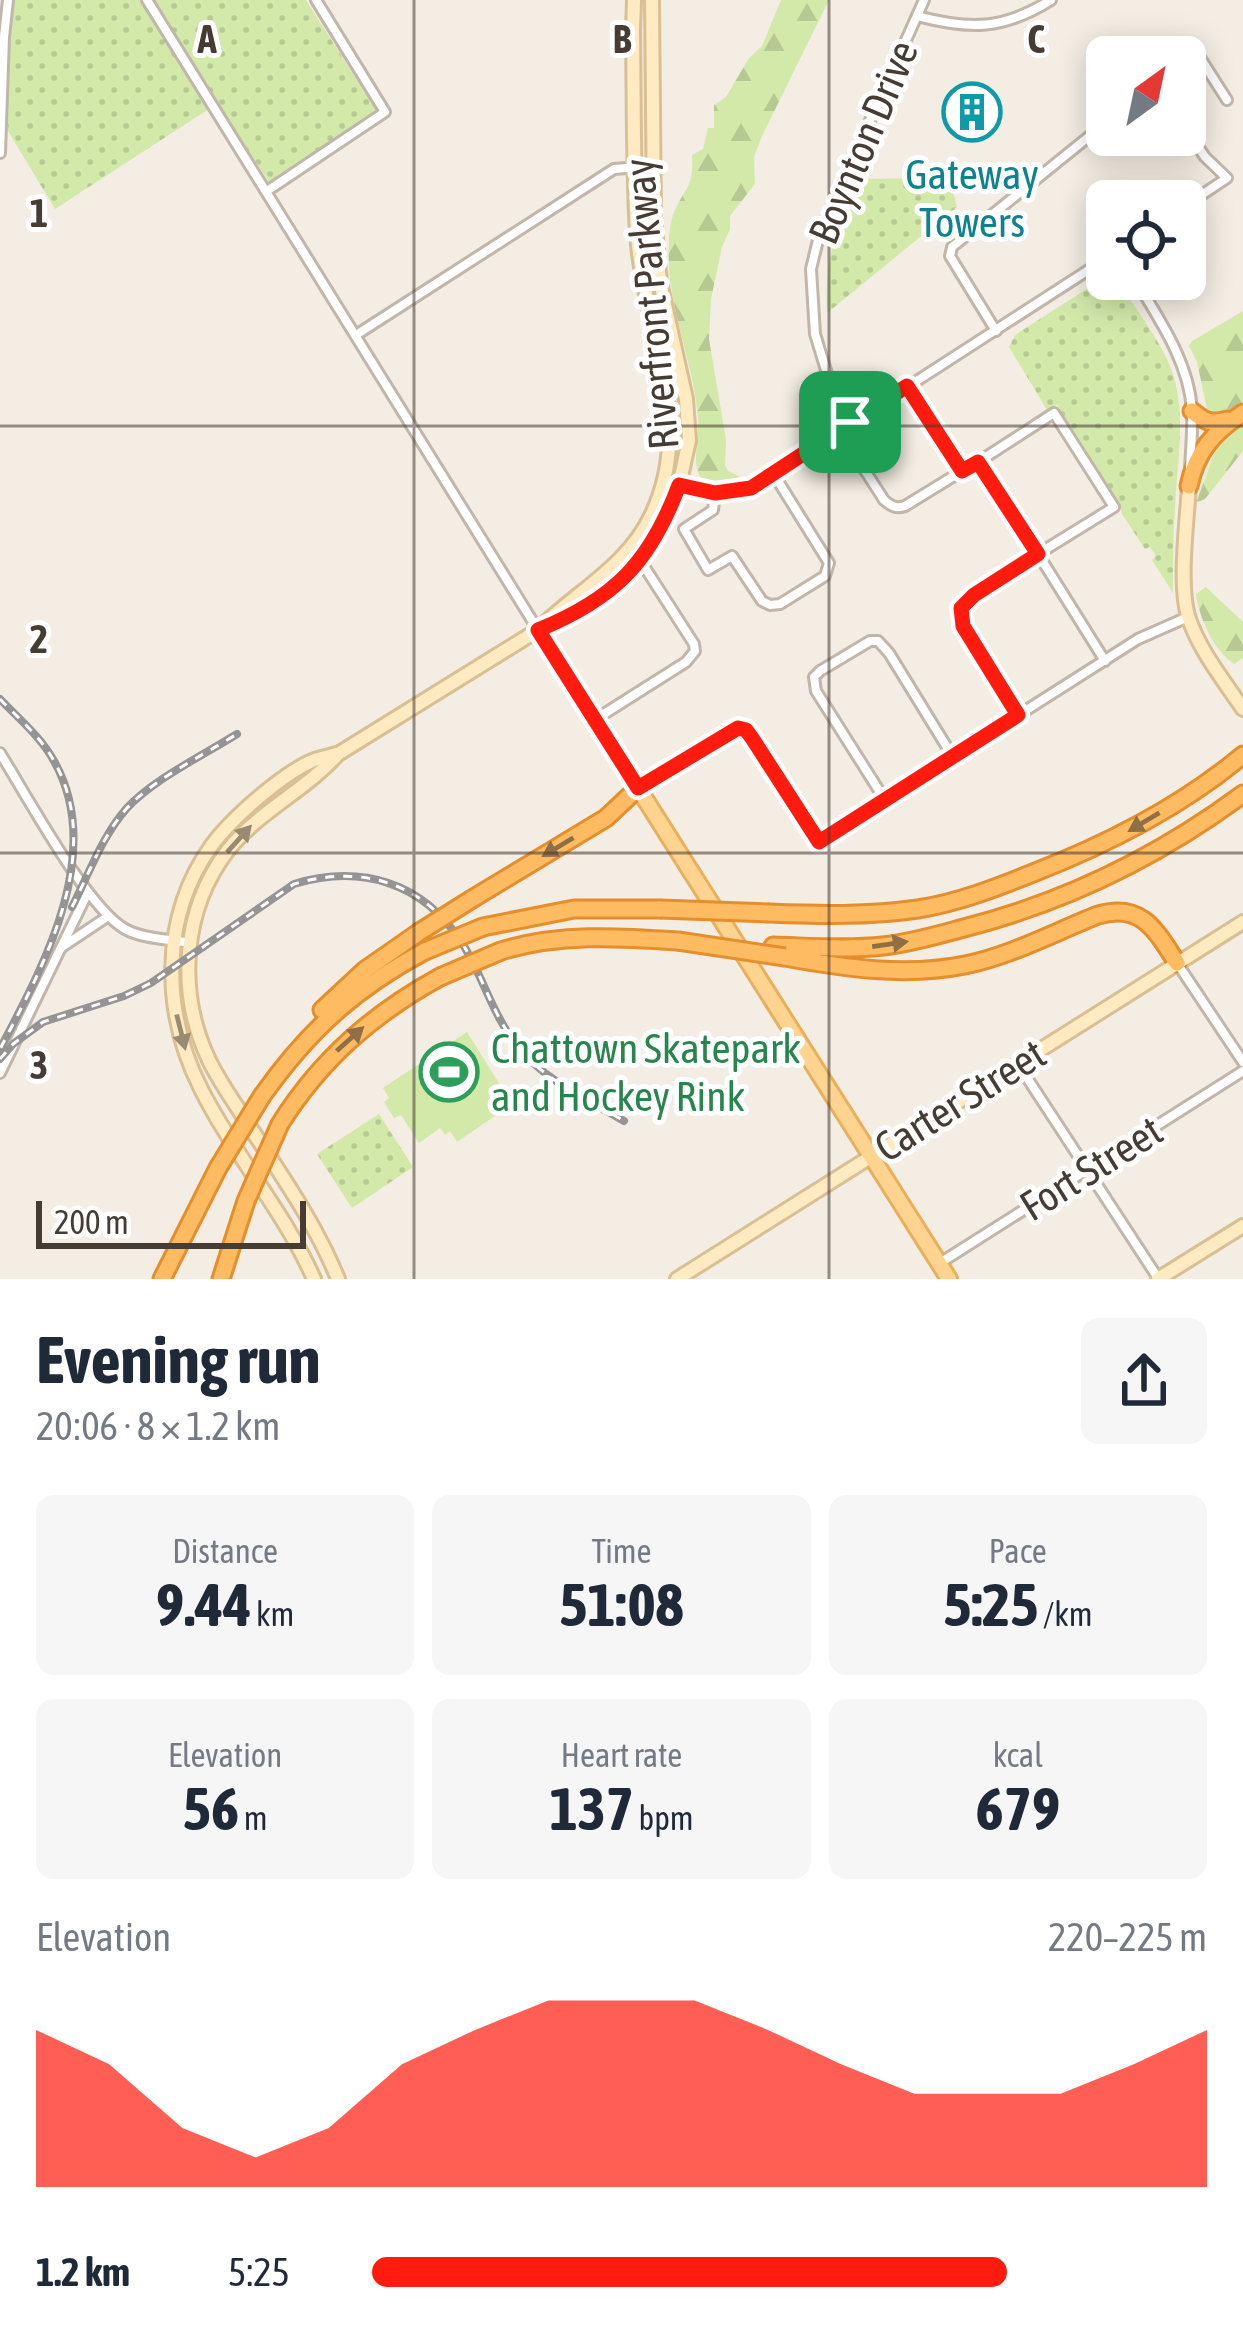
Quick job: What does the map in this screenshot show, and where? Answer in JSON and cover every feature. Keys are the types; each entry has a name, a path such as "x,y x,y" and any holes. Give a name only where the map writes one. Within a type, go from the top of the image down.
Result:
{"highway":[{"path":"1192,411 1216,423 1239,415"},
{"path":"1189,486 1202,449 1239,415"},
{"path":"281,1068 337,1008 394,968 483,927 574,908 858,915 923,908 1003,885 1094,849 1193,792 1242,756"},
{"path":"162,1279 218,1168 262,1096 307,1028 343,988 418,933 606,818 638,788"},
{"path":"779,951 882,946 998,920 1114,875 1243,794"},
{"path":"221,1279 246,1201 280,1124 308,1083 339,1048 391,1006 440,977 501,951 585,937 678,941 779,951 867,969 932,970 969,964 1120,911 1147,921 1177,963"}],"main road":[{"name":"Riverfront Parkway","path":"538,630 616,564 652,515 670,455 668,398 644,292 638,235 634,0"},
{"name":"Riverfront Parkway","path":"314,1279 192,1069 172,982 173,940 180,910 207,853 251,803 309,762 338,754 538,630 574,615 604,595 640,560 666,519 689,440 686,399 660,281 654,218 652,0"},
{"path":"1189,486 1188,617 1243,709"},
{"path":"538,630 949,1279"},
{"name":"Riverfront Parkway","path":"338,754 319,776 262,815 229,849 205,889 189,943 189,980 208,1058 307,1215 338,1279"},
{"name":"Carter Street","path":"676,1279 1243,922"},
{"path":"1159,1279 1243,1226"}],"street":[{"path":"0,153 8,0"},
{"path":"147,0 538,630"},
{"path":"267,191 385,112 316,0"},
{"name":"Boynton Drive","path":"850,422 815,334 811,269 820,232 925,0"},
{"path":"917,16 949,24 1000,24 1051,0"},
{"path":"1206,67 1227,100"},
{"path":"996,331 951,257 952,247 1086,139"},
{"path":"1204,156 1227,178 1206,192"},
{"path":"356,335 614,169 653,166"},
{"path":"663,483 715,493 751,488 1086,272"},
{"path":"1147,300 1177,353 1188,384 1192,411 1189,486"},
{"path":"907,386 962,471"},
{"path":"839,430 884,500 898,508 1054,413 1114,507 974,595 961,608 963,626 1018,715"},
{"path":"978,462 1105,661"},
{"path":"715,493 713,510 684,529 708,570 732,556 762,601 780,604 825,576 829,563 773,473"},
{"path":"595,720 679,667 695,651 640,560"},
{"path":"638,788 738,728 746,730 819,842 1162,626 1188,617"},
{"path":"885,800 816,691 814,677 833,663 870,641 883,645 953,757"},
{"path":"0,753 107,917 129,932 189,943"},
{"path":"0,1073 88,892"},
{"path":"61,948 107,917"},
{"path":"1177,963 1243,1062"},
{"path":"1018,1063 1159,1279"},
{"name":"Fort Street","path":"939,1264 1243,1071"}],"green space":[{"path":"13,0 306,0 376,110 270,184 218,103 55,209 8,131"},
{"path":"781,0 829,0 762,136 754,157 755,184 730,216 722,247 711,299 709,339 726,440 725,465 739,476 738,480 711,482 702,480 697,466 698,417 671,287 670,229 690,182 692,155 703,149 708,128 714,128 714,105 726,97 749,58 762,46"},
{"path":"859,175 871,179 949,177 957,207 827,313 834,242"},
{"path":"1086,289 1086,300 1130,300 1156,338 1178,395 1173,593 1152,560 1156,556 1150,547 1145,549 1122,514 1057,405 1047,410 1009,347 1015,335"},
{"path":"1243,311 1243,402 1212,414 1189,346"},
{"path":"1243,417 1243,451 1205,499 1196,503 1217,446"},
{"path":"1206,587 1243,622 1243,658 1234,664 1214,642 1200,613 1196,594"},
{"name":"Chattown Skatepark and Hockey Rink","path":"467,1032 512,1104 457,1142 450,1131 445,1135 440,1128 419,1143 401,1115 394,1118 384,1102 389,1098 383,1088"},
{"path":"379,1114 413,1167 352,1208 317,1154"}],"railway":[{"path":"0,699 54,761 68,796 74,833 63,909 0,1049"},
{"path":"72,907 103,843 127,808 164,778 237,734"},
{"path":"0,1059 43,1022 151,983 294,884 319,878 366,878 388,883 429,905 462,943 519,1048 555,1080 624,1121"}],"place":[{"name":"Gateway Towers","path":"972,112"},
{"name":"Chattown Skatepark and Hockey Rink","path":"449,1072"}],"route":[{"path":"907,386 962,471 978,462 1038,554 965,602 960,616 1018,715 819,842 746,730 732,730 638,788 538,630 574,615 627,575 652,545 679,485 715,493 751,488 850,422 907,386"}]}
